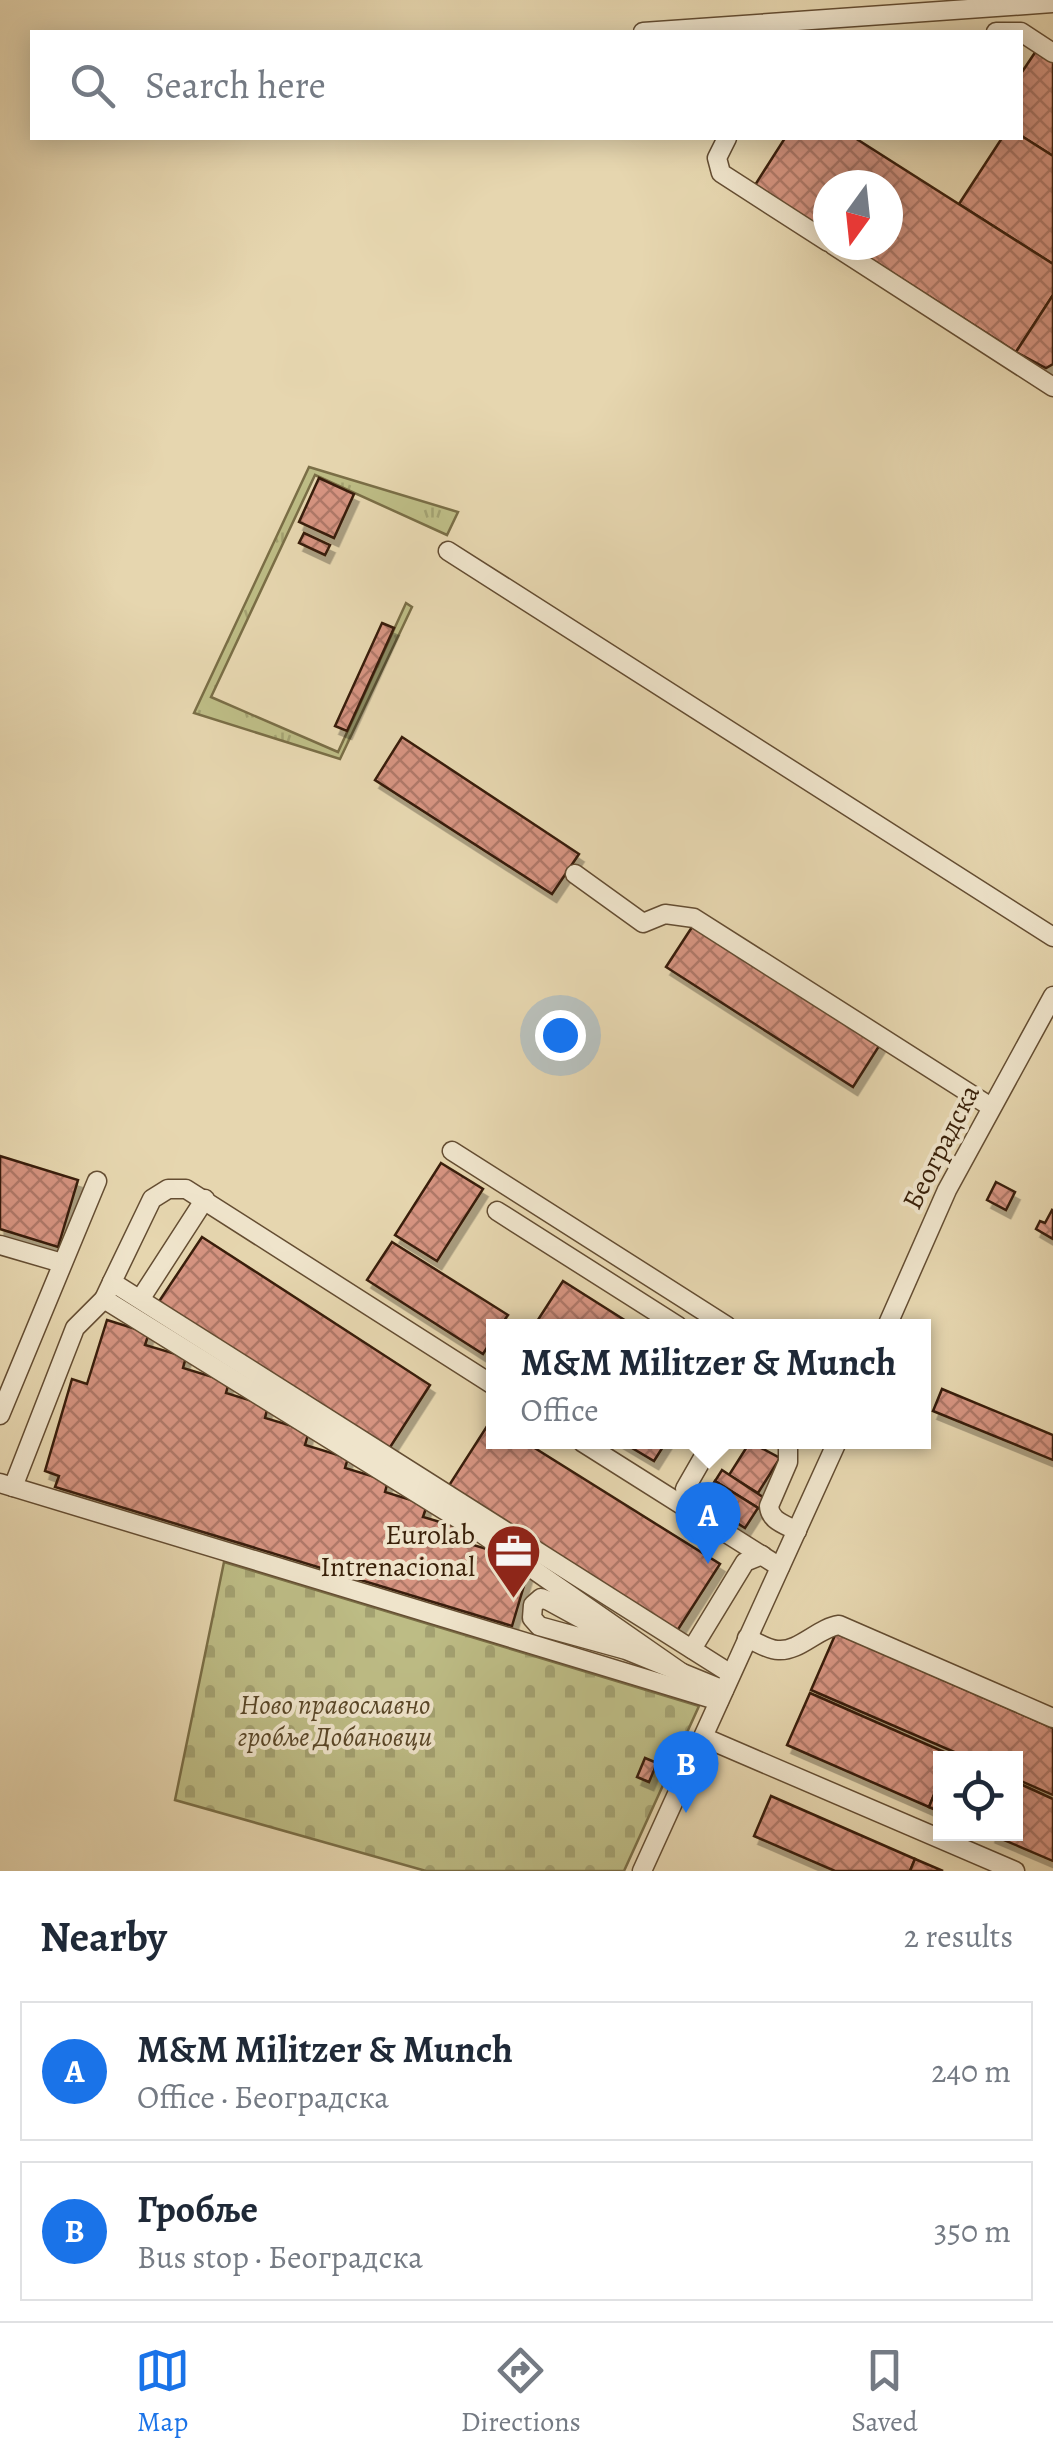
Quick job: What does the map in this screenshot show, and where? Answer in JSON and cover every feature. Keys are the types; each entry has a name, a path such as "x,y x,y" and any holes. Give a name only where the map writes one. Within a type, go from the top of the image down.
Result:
{"street":[{"path":"670,30 1053,2"},
{"path":"1023,33 1053,53"},
{"path":"726,140 717,158 721,172 813,231"},
{"path":"858,260 1052,383"},
{"path":"448,551 1053,937"},
{"path":"575,874 643,924 672,913 694,918 991,1107"},
{"name":"Београдска","path":"890,1319 947,1190 1053,996"},
{"path":"452,1150 716,1319"},
{"path":"0,1415 9,1365 40,1315 97,1181"},
{"path":"486,1380 205,1199 177,1188 158,1193 152,1199 108,1290 74,1328 7,1485 725,1688"},
{"path":"141,1298 205,1199"},
{"path":"497,1211 667,1319"},
{"path":"0,1245 62,1263"},
{"path":"108,1290 141,1298 692,1649 725,1688"},
{"path":"108,1290 478,1531 682,1672"},
{"path":"40,1315 74,1328"},
{"path":"593,1449 780,1568"},
{"path":"685,1489 708,1449"},
{"path":"788,1449 788,1462 769,1506 774,1519 797,1531"},
{"path":"648,1869 703,1737 834,1449"},
{"path":"692,1649 745,1562 762,1556"},
{"path":"637,1654 630,1645 549,1601 541,1598 534,1605 532,1618 539,1626 637,1654 725,1688"},
{"path":"748,1638 784,1650 838,1624 1053,1718"},
{"path":"703,1737 1015,1871"}],"green space":[{"path":"309,467 458,512 447,535 315,475 211,697 338,752 406,603 412,607 340,759 194,713"},
{"name":"Ново православно гробље Добановци","path":"224,1562 699,1706 624,1871 426,1871 175,1800"}],"building":[{"path":"1038,48 1053,57 1053,156 1023,137 1023,70"},
{"path":"1023,137 1053,156 1053,264 959,204 1001,140 1023,140"},
{"path":"784,140 858,140 1053,264 1053,295 1016,352 872,260 903,260 903,170 813,170 813,222 755,185"},
{"path":"1053,295 1053,364 1046,368 1016,352"},
{"path":"319,478 354,494 334,538 299,522"},
{"path":"304,533 330,545 325,555 299,543"},
{"path":"382,623 394,628 347,731 335,726"},
{"path":"402,737 579,854 552,894 375,780"},
{"path":"694,924 881,1043 853,1087 666,967"},
{"path":"0,1156 78,1180 58,1247 0,1229"},
{"path":"441,1163 483,1189 437,1261 395,1235"},
{"path":"996,1182 1015,1192 1006,1210 987,1200"},
{"path":"1052,1210 1053,1239 1036,1229 1040,1221 1045,1223"},
{"path":"202,1237 430,1385 387,1452 158,1303"},
{"path":"392,1242 508,1315 505,1319 486,1319 483,1354 367,1280"},
{"path":"563,1281 623,1319 539,1319"},
{"path":"107,1320 149,1333 145,1345 186,1357 183,1368 229,1382 226,1393 268,1406 265,1418 309,1431 305,1445 348,1458 345,1468 388,1481 385,1492 427,1505 423,1517 467,1530 463,1542 507,1555 504,1565 528,1572 512,1626 55,1487 59,1476 45,1471 72,1379 87,1384"},
{"path":"942,1389 1053,1435 1053,1460 933,1411"},
{"path":"486,1428 486,1449 536,1449 720,1564 677,1631 448,1487"},
{"path":"634,1449 662,1449 654,1461"},
{"path":"746,1449 763,1449 780,1458 758,1493 729,1475"},
{"path":"722,1470 766,1499 760,1509 715,1481"},
{"path":"715,1481 758,1508 745,1528 702,1501"},
{"path":"836,1633 1053,1728 1053,1795 1023,1782 1023,1751 952,1751 811,1690"},
{"path":"810,1693 942,1751 933,1751 933,1797 929,1807 787,1745"},
{"path":"645,1758 657,1763 649,1782 637,1777"},
{"path":"1023,1785 1053,1799 1053,1861 1006,1841 1023,1841"},
{"path":"771,1796 915,1859 910,1871 835,1871 754,1836"},
{"path":"915,1859 943,1871 910,1871"}],"place":[{"name":"M&M Militzer & Munch","path":"708,1564"},
{"name":"Eurolab Intrenacional","path":"514,1600"},
{"name":"Гробље","path":"686,1813"}]}
